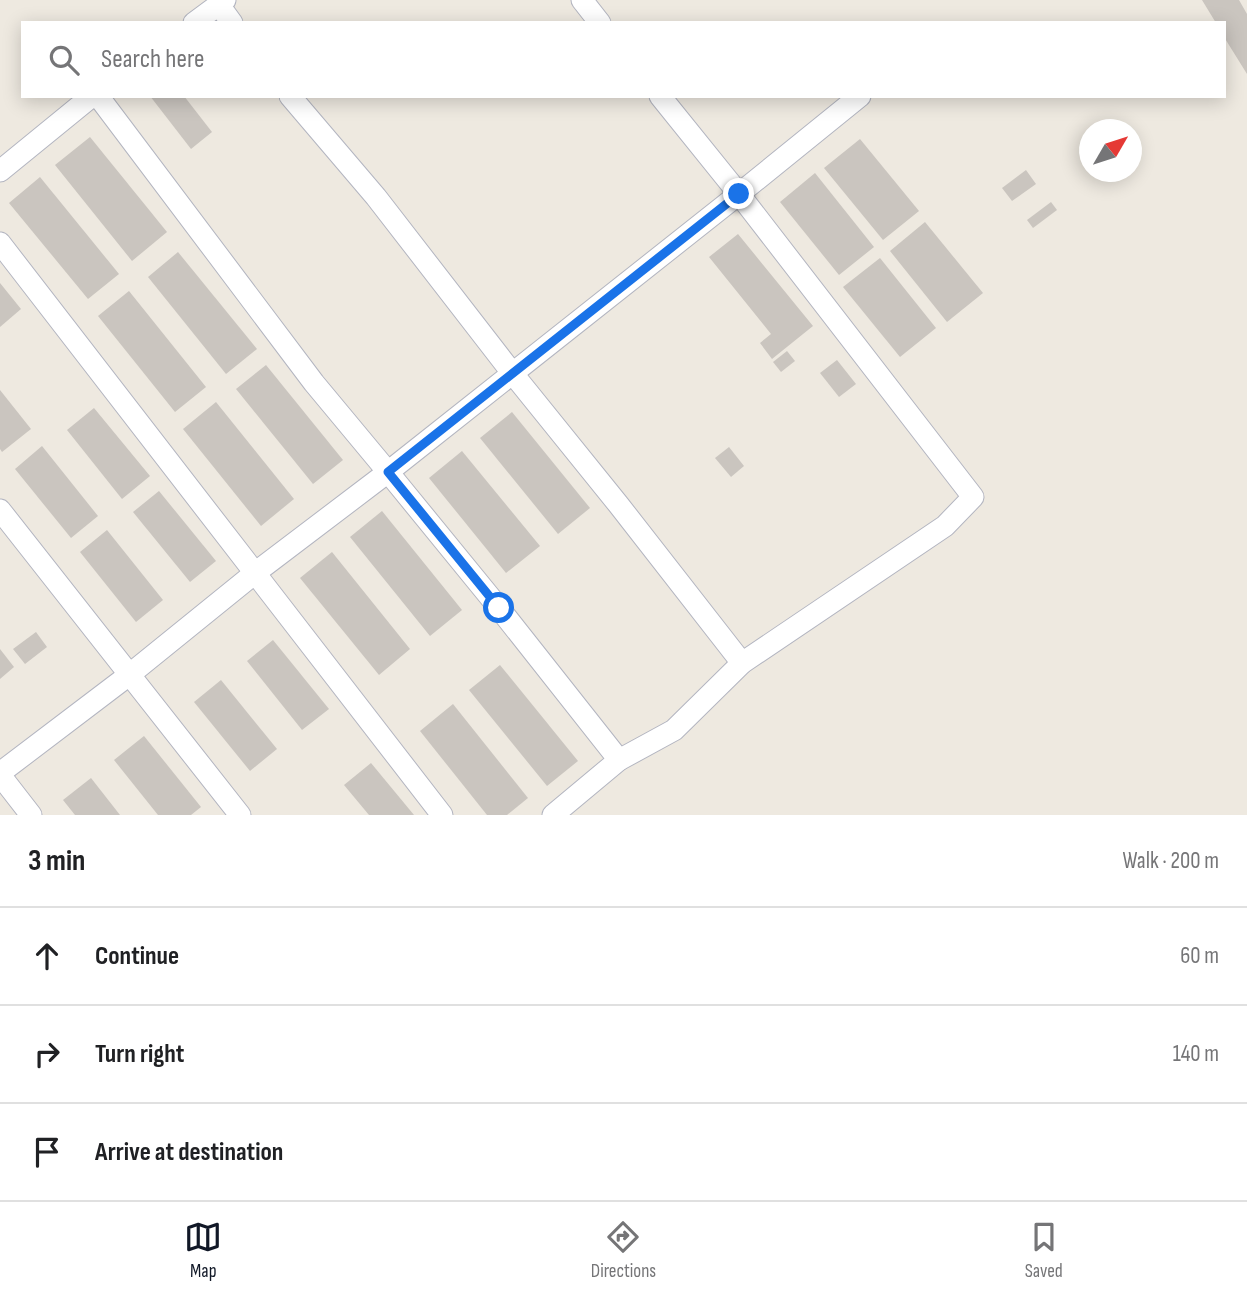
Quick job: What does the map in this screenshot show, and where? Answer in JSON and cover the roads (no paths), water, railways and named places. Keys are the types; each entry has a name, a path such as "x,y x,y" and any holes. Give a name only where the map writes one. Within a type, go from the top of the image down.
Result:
{"street":[{"path":"582,0 598,21"},
{"path":"197,21 222,3 231,21"},
{"path":"0,171 92,98"},
{"path":"97,98 314,383 620,760"},
{"path":"292,98 376,197 742,663"},
{"path":"553,815 620,760 674,730 742,663 945,526 973,497 662,98"},
{"path":"31,815 0,774 513,374 858,98"},
{"path":"0,243 442,815"},
{"path":"0,510 240,815"}]}
